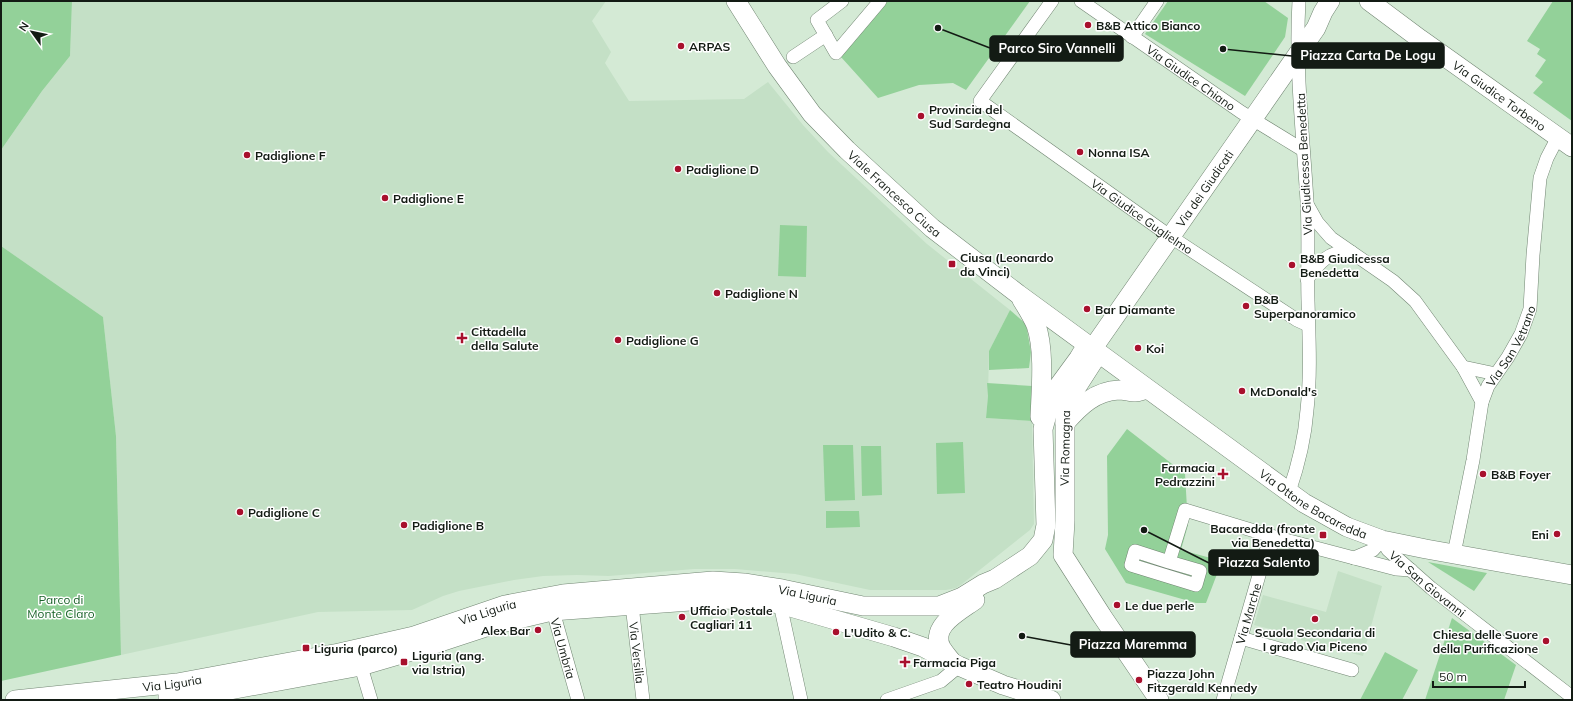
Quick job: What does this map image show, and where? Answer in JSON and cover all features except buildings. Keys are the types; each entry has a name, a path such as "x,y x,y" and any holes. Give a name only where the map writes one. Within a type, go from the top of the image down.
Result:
{"street":[{"name":"Viale Francesco Ciusa","path":"736,1 797,95 833,137 932,228 1018,294 1093,348"},
{"path":"842,1 817,20 836,53 880,1"},
{"name":"Via Giudice Guglielmo","path":"1052,1 980,101 1171,237 1297,320 1308,325"},
{"name":"Via Giudice Chiano","path":"1081,1 1253,120 1303,150"},
{"path":"1132,37 1157,1"},
{"name":"Via Giudicessa Benedetta","path":"1289,492 1308,410 1309,345 1307,202 1299,54 1299,1"},
{"name":"Via dei Giudicati","path":"1093,348 1299,54 1316,28 1330,1"},
{"name":"Via dei Giudicati","path":"1316,28 1342,1"},
{"name":"Via Giudice Torbeno","path":"1368,1 1565,142"},
{"path":"793,57 826,35"},
{"name":"Via San Vetrano","path":"1454,554 1473,460 1482,402 1488,386 1508,357 1521,334 1530,309 1540,178 1547,158 1565,142"},
{"path":"1307,202 1316,222 1331,238 1392,281 1414,301 1463,367 1482,402"},
{"path":"1307,279 1318,265 1332,253 1341,251 1351,252"},
{"path":"1018,294 1030,313 1038,332 1040,343 1041,378 1039,423 1043,429"},
{"name":"Via Ottone Bacaredda","path":"1093,348 1289,492 1331,519 1347,527 1382,540 1572,575"},
{"name":"Via Romagna","path":"1030,556 1044,540 1046,525 1043,429 1049,407 1057,388 1082,353 1093,348 1094,360 1067,402 1065,408 1064,521 1062,555"},
{"path":"1463,367 1496,374"},
{"path":"1065,423 1076,410 1092,397 1099,394 1109,390 1136,392 1147,389"},
{"path":"1169,562 1185,510 1278,538 1396,569 1411,570"},
{"name":"Via Marche","path":"1223,700 1266,551 1278,538"},
{"path":"1354,558 1373,550 1382,540"},
{"name":"Via San Giovanni","path":"1382,540 1388,550 1431,588 1572,697"},
{"path":"1135,551 1169,562 1200,571 1196,585 1131,565 1135,551"},
{"path":"887,700 941,681 956,665 941,648 938,639 939,630 946,621 986,592 995,579 1030,556 1050,552 1062,555 1156,697"},
{"name":"Via Liguria","path":"551,604 661,584 713,581 744,583 782,589 863,606 939,606 962,597 983,584 995,579"},
{"name":"Via Liguria","path":"15,700 168,695 358,658 414,636 505,605 632,605 718,599 752,600 780,604 894,637 923,647 956,665 1003,685 1051,700"},
{"name":"Via Umbria","path":"551,604 578,700"},
{"path":"780,604 801,700"},
{"name":"Via Versilia","path":"632,605 643,700"},
{"path":"1241,638 1352,670"},
{"path":"358,658 371,700"}],"shaded area":[{"name":"Cittadella della Salute","path":"72,1 606,1 592,21 611,52 605,63 629,101 744,99 768,82 803,125 828,152 927,244 1010,310 989,351 986,418 1032,421 1034,524 1030,530 962,584 956,588 946,590 870,590 795,574 735,569 694,569 609,576 543,576 459,591 443,596 412,610 318,612 121,655 116,436 103,317 1,246 1,150 42,91 70,56"},
{"name":"Scuola Secondaria di I grado Via Piceno","path":"1338,571 1382,586 1363,656 1301,640 1301,637 1254,625 1263,595 1326,612"}],"green space":[{"path":"1,1 72,1 70,56 42,91 1,150"},
{"path":"888,1 1030,1 966,90 953,83 919,85 878,98 841,57"},
{"path":"1168,1 1264,1 1288,18 1285,37 1245,96 1145,34"},
{"path":"1553,1 1572,1 1572,121 1533,93 1543,82 1535,76 1546,60 1537,54 1540,49 1527,41"},
{"path":"780,225 807,226 806,277 778,276"},
{"name":"Parco di Monte Claro","path":"1,246 103,317 116,436 121,655 1,681"},
{"path":"1010,310 1026,324 1031,352 1029,368 989,370 989,351"},
{"path":"987,383 1032,386 1032,421 986,418 988,396"},
{"path":"1127,429 1185,474 1188,525 1181,550 1222,561 1206,603 1196,603 1126,583 1105,549 1108,535 1107,456"},
{"path":"963,442 965,493 937,494 936,443"},
{"path":"823,445 853,445 855,500 825,501"},
{"path":"861,446 881,446 882,495 862,496"},
{"path":"826,511 859,511 860,527 826,528"},
{"path":"1428,562 1487,573 1474,591"},
{"path":"1452,618 1516,665 1504,700 1425,700"},
{"path":"1385,652 1418,670 1402,700 1360,700"}],"place":[{"name":"B&B Attico Bianco","path":"1088,25"},
{"name":"Parco Siro Vannelli","path":"938,28"},
{"name":"ARPAS","path":"681,46"},
{"name":"Piazza Carta De Logu","path":"1223,49"},
{"name":"Provincia del Sud Sardegna","path":"921,116"},
{"name":"Nonna ISA","path":"1080,152"},
{"name":"Padiglione F","path":"247,155"},
{"name":"Padiglione D","path":"678,169"},
{"name":"Padiglione E","path":"385,198"},
{"name":"Ciusa (Leonardo da Vinci)","path":"952,264"},
{"name":"B&B Giudicessa Benedetta","path":"1292,265"},
{"name":"Padiglione N","path":"717,293"},
{"name":"B&B Superpanoramico","path":"1246,306"},
{"name":"Bar Diamante","path":"1087,309"},
{"name":"Cittadella della Salute","path":"462,338"},
{"name":"Padiglione G","path":"618,340"},
{"name":"Koi","path":"1138,348"},
{"name":"McDonald's","path":"1242,391"},
{"name":"Farmacia Pedrazzini","path":"1223,474"},
{"name":"B&B Foyer","path":"1483,474"},
{"name":"Padiglione C","path":"240,512"},
{"name":"Padiglione B","path":"404,525"},
{"name":"Piazza Salento","path":"1144,530"},
{"name":"Eni","path":"1557,534"},
{"name":"Bacaredda (fronte via Benedetta)","path":"1323,535"},
{"name":"Le due perle","path":"1117,605"},
{"name":"Ufficio Postale Cagliari 11","path":"682,617"},
{"name":"Scuola Secondaria di I grado Via Piceno","path":"1315,619"},
{"name":"Alex Bar","path":"538,630"},
{"name":"L'Udito & C.","path":"836,632"},
{"name":"Piazza Maremma","path":"1022,636"},
{"name":"Chiesa delle Suore della Purificazione","path":"1546,641"},
{"name":"Liguria (parco)","path":"306,648"},
{"name":"Liguria (ang. via Istria)","path":"404,662"},
{"name":"Farmacia Piga","path":"905,662"},
{"name":"Piazza John Fitzgerald Kennedy","path":"1139,680"},
{"name":"Teatro Houdini","path":"969,684"}]}
